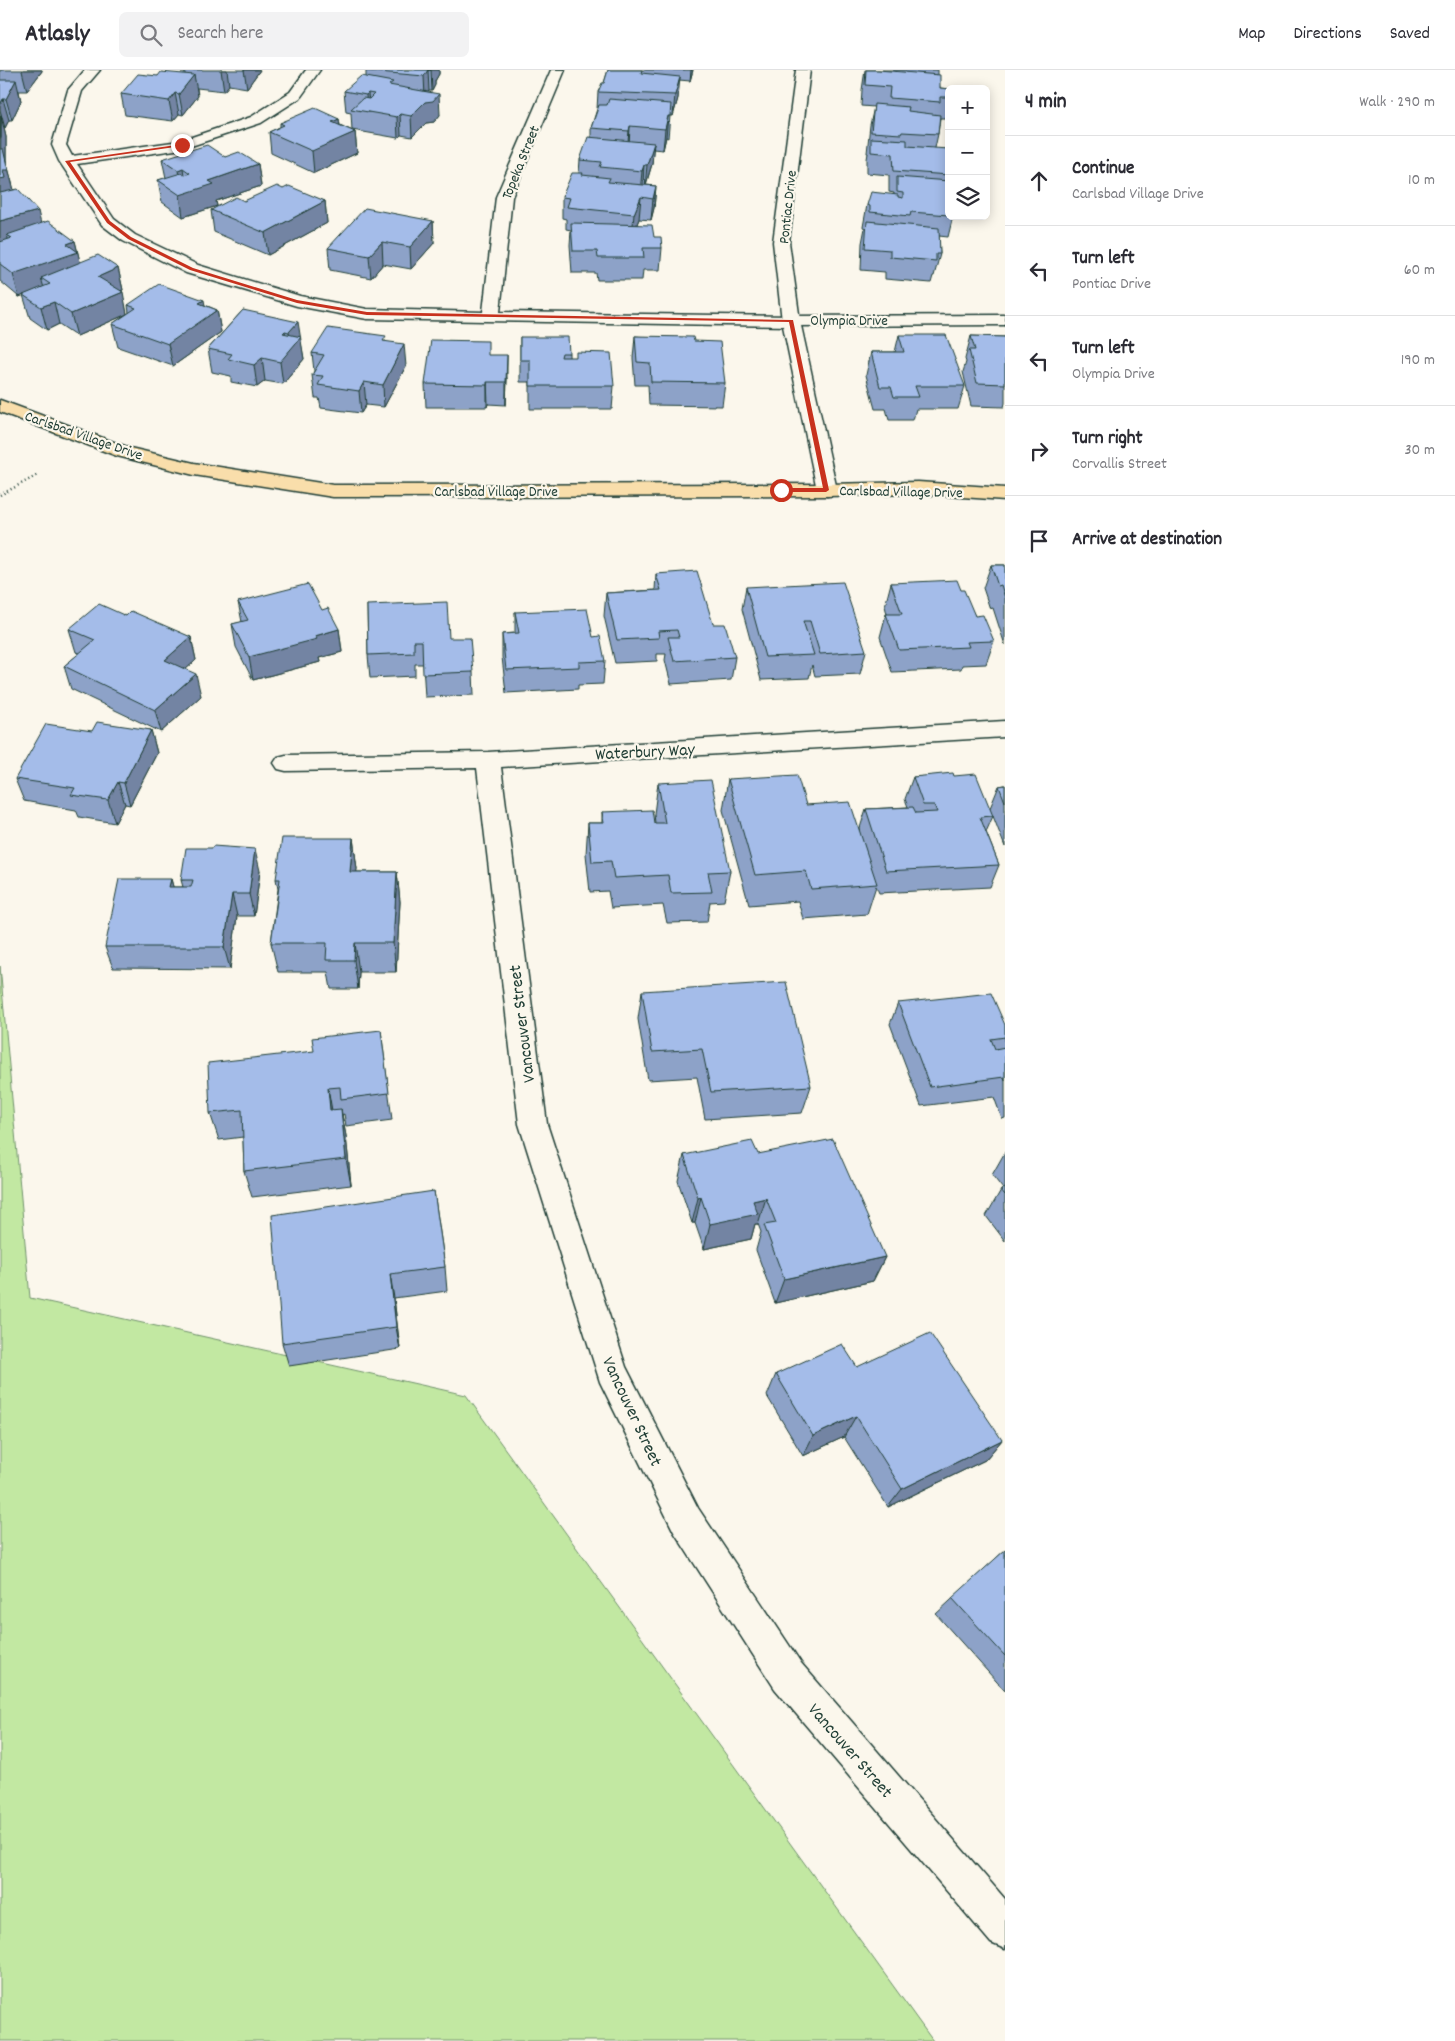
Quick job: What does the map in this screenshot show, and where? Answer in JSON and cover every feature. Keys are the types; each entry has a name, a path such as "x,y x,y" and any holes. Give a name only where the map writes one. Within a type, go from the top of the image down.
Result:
{"main road":[{"name":"Carlsbad Village Drive","path":"0,406 124,452 194,469 333,491 826,490 918,488 1005,494"}],"street":[{"name":"Olympia Drive","path":"93,70 76,90 59,145 67,161 108,222 129,238 192,269 297,302 367,314 791,321 1005,320"},
{"path":"67,161 182,145 256,120 295,95 313,70"},
{"name":"Topeka Street","path":"491,317 504,197 558,70"},
{"name":"Pontiac Drive","path":"803,70 781,242 791,321 826,490"},
{"name":"Waterbury Way","path":"286,763 488,760 1005,729"},
{"name":"Vancouver Street","path":"488,760 533,1124 611,1371 686,1520 788,1676 1005,1929"}],"path":[{"path":"0,495 38,475"}],"green space":[{"path":"0,966 30,1298 466,1395 933,2041 0,2041"}],"building":[{"path":"368,70 428,70 424,76"},
{"path":"608,70 642,70 641,73 680,77 675,95 598,92 602,83 604,83"},
{"path":"866,70 940,75 940,88 945,88 945,97 940,97 940,102 889,98 890,87 865,85"},
{"path":"161,72 194,75 179,94 175,93 169,101 121,94 138,74 158,76"},
{"path":"361,76 393,82 389,85 439,94 433,101 425,102 411,116 400,114 397,117 351,109 363,98 369,99 374,94 368,93 366,95 344,91"},
{"path":"0,80 16,80 6,99 3,99 0,105"},
{"path":"609,99 671,104 670,116 668,116 665,129 630,126 629,131 591,128 599,105 607,105"},
{"path":"874,104 909,107 908,111 940,115 938,134 871,132"},
{"path":"315,108 339,119 332,122 355,132 312,151 269,132 284,125 280,123"},
{"path":"1,116 1,138 0,138"},
{"path":"588,137 654,143 647,165 644,165 642,171 600,167 602,162 580,160"},
{"path":"871,138 907,140 907,146 945,149 945,175 894,171 893,154 871,152"},
{"path":"207,145 225,157 239,152 258,164 209,181 214,184 180,195 158,180 181,173 184,175 190,173 183,168 178,170 162,159"},
{"path":"0,149 3,149 8,170 3,170 5,178 0,179"},
{"path":"572,173 610,178 608,182 656,186 653,199 641,197 634,214 567,207 570,198 562,197"},
{"path":"897,177 945,181 945,215 911,212 910,216 870,212 870,206 867,205 871,192 898,195 898,197 903,198 903,193 897,192"},
{"path":"277,186 283,189 289,186 325,201 265,233 211,210 236,197 244,201"},
{"path":"18,189 38,211 0,221 0,193"},
{"path":"365,208 433,221 410,247 382,242 369,256 328,248"},
{"path":"48,221 75,241 67,244 78,252 13,274 0,264 0,242 12,238 7,235"},
{"path":"867,221 939,228 940,254 936,254 936,261 890,257 890,250 865,248"},
{"path":"571,223 652,225 654,237 661,237 662,248 643,248 644,258 598,258 597,251 573,251"},
{"path":"98,255 118,268 98,277 123,292 71,314 54,302 41,307 23,295 50,284 41,278"},
{"path":"159,284 204,300 199,303 217,310 168,344 112,324 136,308 128,305"},
{"path":"243,310 298,322 289,332 285,331 283,333 301,337 280,362 262,358 254,365 228,359 232,354 208,349"},
{"path":"328,328 386,336 383,341 404,344 383,385 364,382 359,391 318,385 323,376 312,375 324,355 312,353"},
{"path":"899,335 946,335 965,386 915,386 919,397 894,397 891,387 880,387 871,352 904,352"},
{"path":"635,336 693,337 694,341 720,342 725,383 651,382 650,363 637,362"},
{"path":"971,336 1005,337 1005,384 977,383 969,350 975,350"},
{"path":"520,337 568,337 569,353 562,353 561,357 576,357 576,352 611,353 614,386 530,386 530,360 520,360"},
{"path":"431,340 488,341 488,355 507,355 506,382 487,382 487,385 425,384"},
{"path":"991,565 1005,565 1005,598 1001,585 998,586"},
{"path":"697,571 713,624 725,624 735,657 674,661 668,637 679,637 677,630 658,631 659,638 617,640 606,593 661,590 656,574"},
{"path":"957,580 961,590 964,590 975,616 983,615 994,641 967,642 969,647 899,650 886,614 902,614 891,583"},
{"path":"843,582 866,651 820,654 810,621 803,621 814,655 765,657 746,587"},
{"path":"308,584 322,610 328,608 339,629 315,636 317,639 249,657 232,624 248,620 238,602"},
{"path":"447,602 449,638 470,638 473,672 423,674 422,641 414,641 414,653 368,655 367,605"},
{"path":"99,604 126,616 131,611 191,637 165,660 196,674 155,710 64,666 95,640 69,629"},
{"path":"587,609 593,637 600,636 605,661 579,662 579,667 506,670 502,634 519,633 515,612"},
{"path":"97,722 151,730 124,783 118,782 108,800 71,795 75,788 15,779 46,724 92,731"},
{"path":"953,773 954,776 976,774 993,816 980,817 999,865 886,871 866,809 913,807 916,813 937,812 934,805 923,805 913,777"},
{"path":"797,775 806,805 850,802 877,884 811,889 806,871 755,875 728,779"},
{"path":"711,780 730,871 708,872 712,892 671,893 668,875 614,878 611,861 592,862 588,823 604,823 602,812 652,810 654,823 665,823 658,783"},
{"path":"1005,785 1005,802 999,786"},
{"path":"282,838 353,838 350,872 397,872 393,943 355,943 354,960 326,960 327,943 271,943 280,879 276,879"},
{"path":"213,846 255,849 249,894 232,894 224,947 105,947 119,879 171,879 169,887 191,887 193,880 181,880 186,848 212,848"},
{"path":"786,982 811,1086 711,1092 702,1049 652,1052 642,991"},
{"path":"991,993 1005,1025 1005,1037 991,1039 995,1049 1005,1047 1005,1080 1004,1077 930,1087 898,1003"},
{"path":"381,1030 389,1093 341,1099 340,1087 328,1088 330,1110 341,1109 346,1159 244,1171 242,1110 210,1113 208,1063 314,1051 312,1038"},
{"path":"833,1139 885,1257 784,1279 764,1225 776,1223 766,1198 753,1201 758,1214 710,1224 701,1197 698,1198 684,1155 752,1141 758,1154"},
{"path":"434,1191 445,1267 390,1274 396,1327 282,1343 272,1215"},
{"path":"930,1333 1002,1440 902,1489 856,1416 813,1436 776,1374 842,1344 857,1367"},
{"path":"1005,1550 1005,1656 952,1598"}],"route":[{"path":"182,145 67,161 108,222 129,238 192,269 297,302 367,314 791,321 826,490 781,490"}]}
